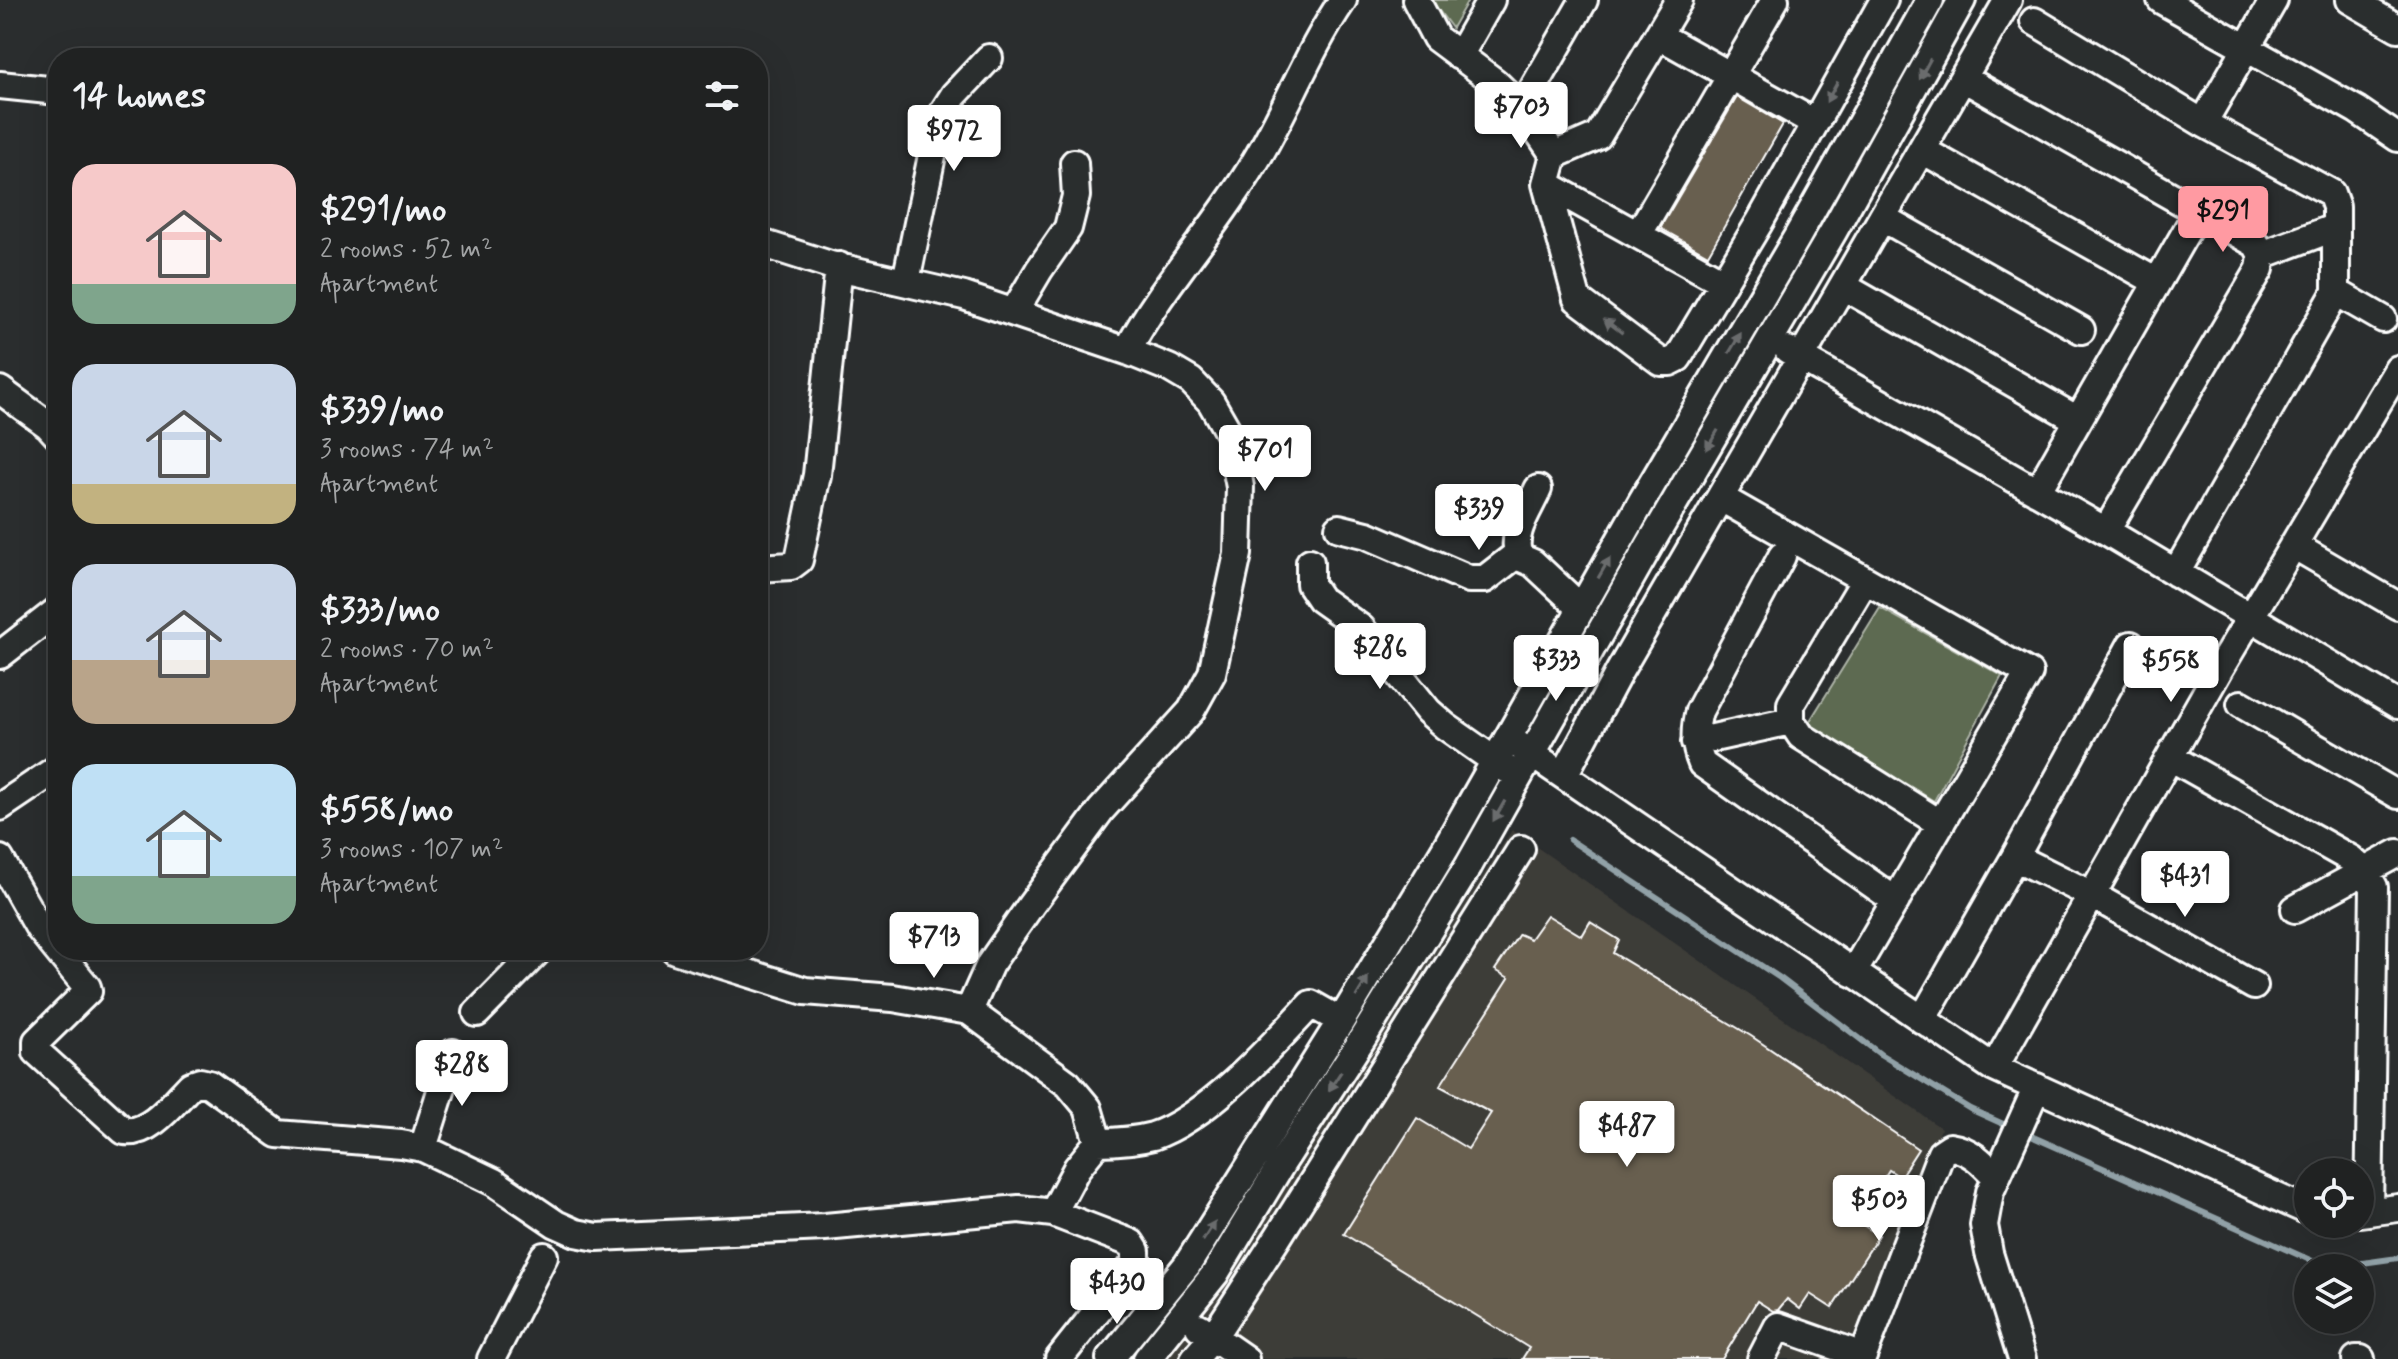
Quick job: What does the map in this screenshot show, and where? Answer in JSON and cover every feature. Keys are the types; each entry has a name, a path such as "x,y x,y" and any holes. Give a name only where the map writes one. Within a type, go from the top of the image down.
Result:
{"street":[{"path":"1127,351 1161,292 1230,202 1257,160 1309,54 1343,0"},
{"path":"1416,0 1436,38 1495,82 1522,108 1554,155 1546,184 1577,299 1661,362 1678,358 1884,0"},
{"path":"1459,56 1491,0"},
{"path":"1522,108 1584,0"},
{"path":"1554,155 1598,136 1679,0"},
{"path":"1638,235 1775,0"},
{"path":"1110,1359 1187,1265 1341,1021 1508,738 1930,0"},
{"path":"1147,1359 1215,1274 1461,878 1649,546 1772,340 1962,0"},
{"path":"1564,775 1619,672 2008,0"},
{"path":"2161,0 2357,110 2398,138"},
{"path":"2203,123 2274,0"},
{"path":"2350,0 2398,28"},
{"path":"2034,21 2203,123 2331,193 2336,207 2336,292 2176,573"},
{"path":"1658,35 1815,123"},
{"path":"906,281 940,117 954,95 989,58"},
{"path":"1963,78 2256,244 2262,255 2260,269 2106,531"},
{"path":"0,85 48,90"},
{"path":"1922,150 2157,282"},
{"path":"1014,312 1068,228 1076,196 1074,163"},
{"path":"1546,184 1723,282"},
{"path":"2037,492 2198,211"},
{"path":"1883,218 2081,330"},
{"path":"2262,255 2336,227"},
{"path":"768,245 1014,312 1127,351 1191,381 1211,402 1230,435 1240,487 1238,554 1226,621 1212,673 1191,711 1101,810 990,964 969,1011"},
{"path":"768,569 791,566 799,560 817,475 839,266"},
{"path":"1843,286 2078,420"},
{"path":"2336,292 2383,319"},
{"path":"1772,340 2106,531 2398,705"},
{"path":"1994,1068 2250,618 2398,369"},
{"path":"0,390 48,425"},
{"path":"1519,557 1515,546 1516,534 1538,489"},
{"path":"1721,498 2029,673 1853,973"},
{"path":"1339,528 1367,535 1469,579 1485,579 1507,561 1519,557 1533,563 1581,608"},
{"path":"2293,545 2398,606"},
{"path":"1782,556 1699,711 1694,730 1702,764 1896,901"},
{"path":"1310,562 1310,584 1320,599 1361,628 1428,711 1494,762 1519,777"},
{"path":"1865,580 1791,704 1791,721 1801,736 1941,824"},
{"path":"0,655 48,618"},
{"path":"1922,1020 2131,645"},
{"path":"2241,704 2398,795"},
{"path":"1695,742 1791,721"},
{"path":"1508,738 2034,1095 2294,1205"},
{"path":"2170,757 2351,859 2365,872 2374,887 2367,1158"},
{"path":"0,807 48,775"},
{"path":"1194,1359 1213,1337 1278,1237 1521,849"},
{"path":"2295,909 2398,853"},
{"path":"2015,857 2092,895 2254,986"},
{"path":"0,859 48,939"},
{"path":"65,960 88,991 37,1041 37,1052 124,1131 135,1133 145,1128 191,1085 200,1082 209,1084 278,1134 423,1148 494,1182 556,1224 576,1233 597,1237 825,1227 1019,1209 1053,1213 1131,1243 1136,1251 1136,1262 1059,1359"},
{"path":"477,1013 529,960"},
{"path":"707,960 805,991 893,998 969,1011 1068,1084 1088,1108 1098,1142"},
{"path":"1098,1142 1127,1142 1156,1135 1184,1121 1238,1079 1311,1004 1341,1021"},
{"path":"423,1148 453,1053"},
{"path":"2022,1359 1989,1253 1984,1225 1990,1192 2034,1095"},
{"path":"1053,1213 1077,1168 1098,1142"},
{"path":"1761,1359 1778,1326 1863,1356 1941,1153 1950,1147 1963,1149 1999,1170"},
{"path":"2374,1212 2398,1208"},
{"path":"491,1359 544,1256"},
{"path":"1160,1298 1245,1359"}],"shaded area":[{"path":"1512,830 1941,1128 1871,1359 1162,1359 1245,1250"}],"green space":[{"path":"1431,0 1468,0 1452,28"},
{"path":"1880,608 2002,676 1934,801 1808,724"}],"building":[{"path":"1737,97 1783,124 1708,255 1660,228"},
{"path":"1547,915 1582,936 1590,922 1619,940 1613,953 1751,1036 1918,1149 1900,1177 1889,1170 1856,1221 1879,1235 1832,1308 1810,1294 1800,1309 1787,1299 1778,1310 1773,1311 1757,1301 1722,1359 1522,1359 1529,1348 1344,1234 1417,1118 1468,1149 1491,1113 1440,1086 1509,978 1495,970 1519,934 1530,939"}],"waterway":[{"path":"1570,840 1780,978 1880,1054 1970,1109 2012,1128"},
{"path":"2022,1132 2319,1264 2348,1265 2398,1258"}]}
